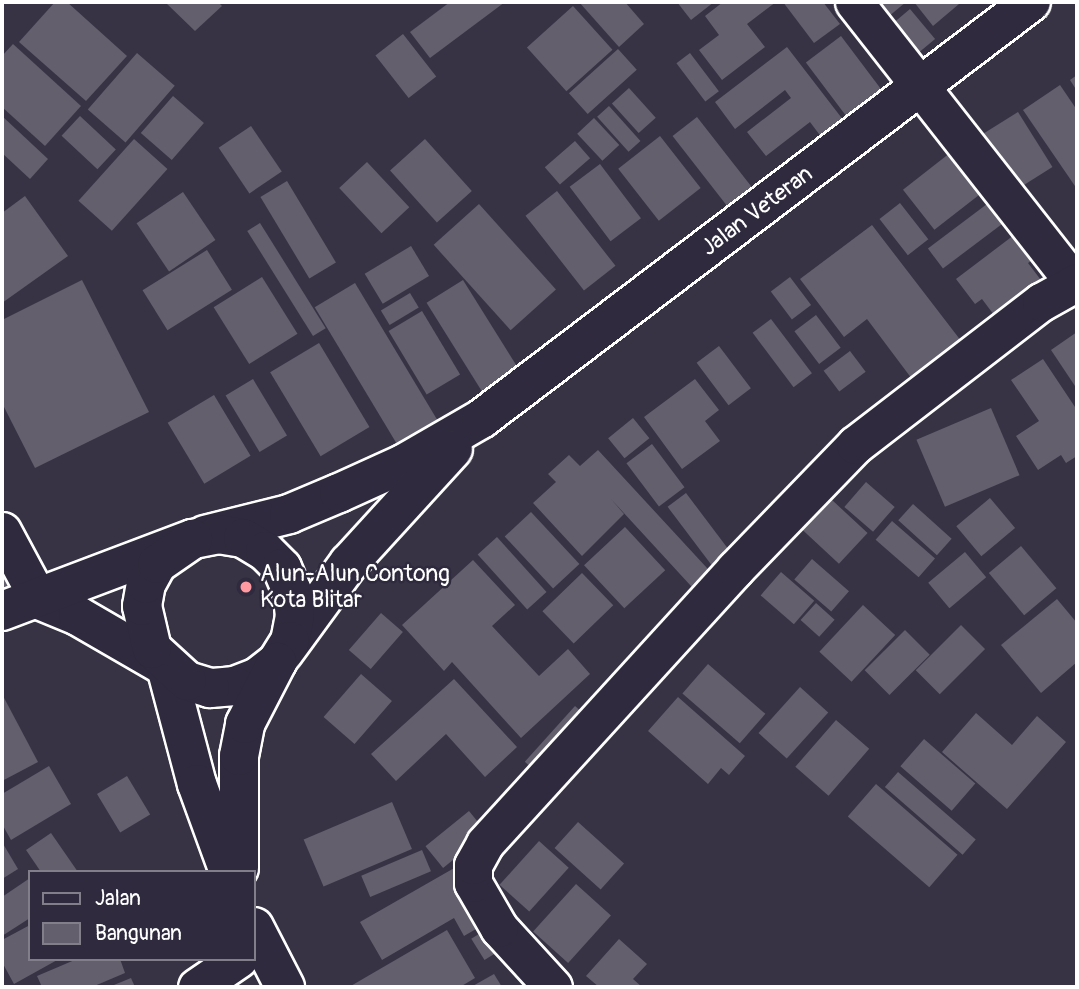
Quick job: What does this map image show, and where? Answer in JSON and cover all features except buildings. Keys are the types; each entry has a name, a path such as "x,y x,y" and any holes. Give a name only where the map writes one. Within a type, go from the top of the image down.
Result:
{"main road":[{"name":"Jalan Veteran","path":"193,539 314,504 405,463 481,419 1031,2"},
{"name":"Jalan Veteran","path":"277,662 349,563 481,419"},
{"path":"2,611 39,600 193,539 218,534 243,538 265,551 282,568 292,592 295,616 290,640 245,724 239,756 239,870"},
{"path":"193,539 158,564 142,606 152,649 166,667 197,784 228,870"},
{"path":"39,600 78,616 187,681 211,688 235,686 258,677 277,662"},
{"path":"256,949 285,987"}],"street":[{"path":"553,987 499,928 473,883 473,865 485,844 735,569 855,445 1041,302 1076,283 854,2"},
{"path":"2,531 39,600"},
{"path":"197,987 230,961"}],"place":[{"name":"Alun-Alun Contong Kota Blitar","path":"246,587"}]}
